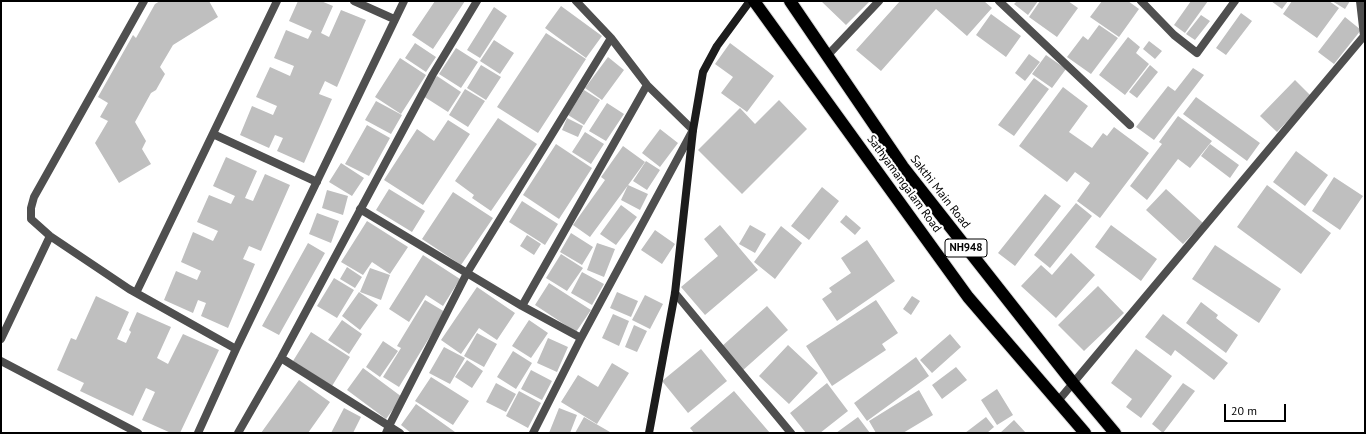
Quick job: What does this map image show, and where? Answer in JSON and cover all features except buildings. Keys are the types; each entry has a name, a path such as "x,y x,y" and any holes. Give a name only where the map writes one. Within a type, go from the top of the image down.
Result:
{"highway":[{"name":"Sathyamangalam Road","path":"754,1 968,298 1085,433"},
{"name":"NH948","path":"790,1 827,56"},
{"name":"Sakthi Main Road","path":"827,56 903,167 1073,383 1115,433"}],"street":[{"path":"144,1 34,197 31,208 31,218 50,236 136,294 236,349"},
{"path":"136,294 276,1"},
{"path":"354,1 394,20"},
{"path":"198,433 236,349 404,1"},
{"path":"238,433 281,358 433,74 477,1"},
{"path":"576,1 611,38 647,85 693,130"},
{"path":"649,433 675,293 693,130 703,72 717,46 750,1"},
{"path":"827,56 880,1"},
{"path":"999,1 1130,124"},
{"path":"1141,1 1174,36 1197,53 1236,1"},
{"path":"1058,401 1364,36 1360,1"},
{"path":"387,429 467,273 611,38"},
{"path":"522,306 647,85"},
{"path":"533,433 581,338 693,130"},
{"path":"213,134 317,182"},
{"path":"360,209 522,306 581,338"},
{"path":"1,339 50,236"},
{"path":"675,293 791,433"},
{"path":"281,358 387,429 400,433"},
{"path":"1,361 138,433"}]}
